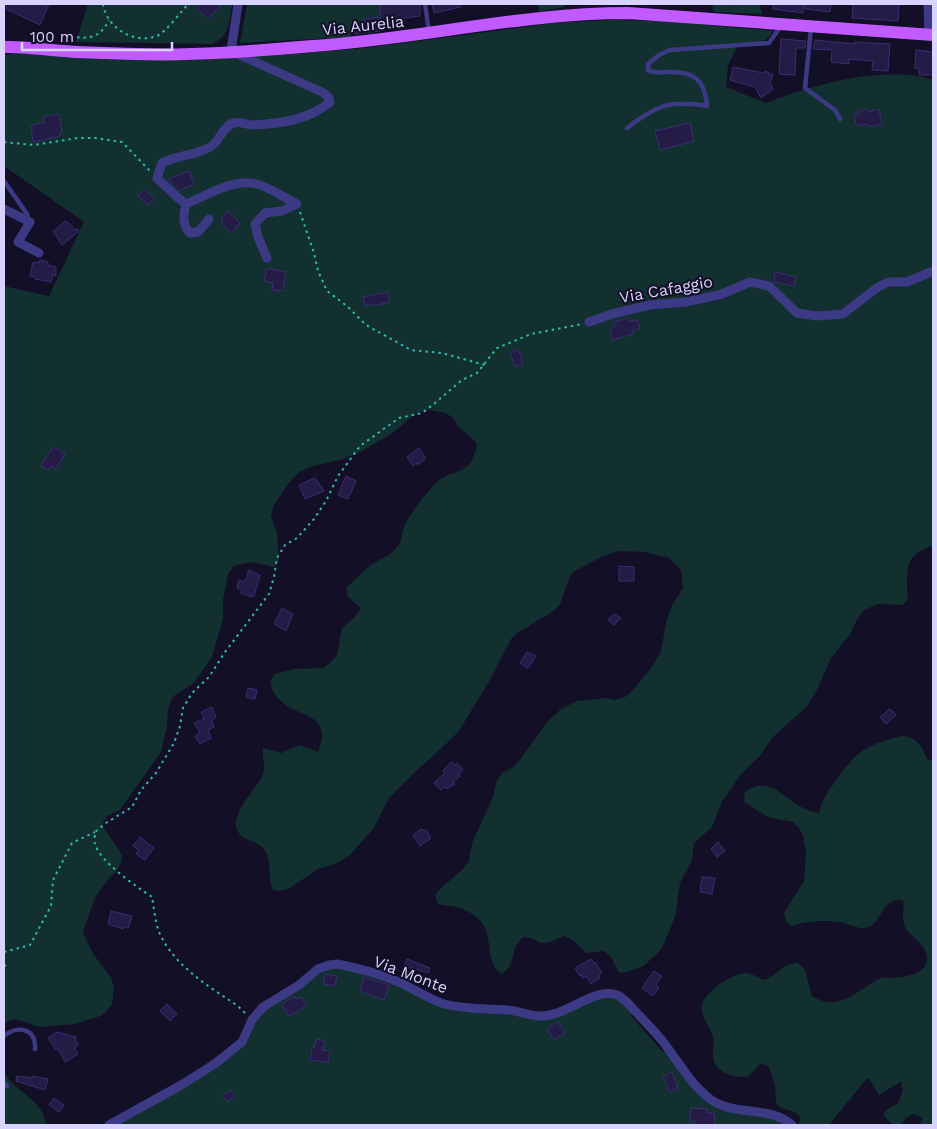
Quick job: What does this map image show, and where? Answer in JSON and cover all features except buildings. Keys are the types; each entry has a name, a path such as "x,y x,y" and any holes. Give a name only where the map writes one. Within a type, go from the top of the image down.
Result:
{"main road":[{"name":"Via Aurelia","path":"4,48 15,47 65,52 185,54 314,46 586,13 628,13 931,35"}],"street":[{"path":"186,204 157,178 162,163 212,146 229,125 236,122 250,125 270,124 312,114 330,102 324,93 231,51 238,4"},
{"path":"928,4 931,35"},
{"path":"209,219 198,232 190,233 185,228 183,213 186,204 222,188 244,182 258,184 296,204"},
{"path":"268,258 258,237 255,224 265,213 282,211 296,204"},
{"path":"4,209 30,222 18,242 39,252"},
{"name":"Via Cafaggio","path":"589,322 641,307 686,302 722,294 750,282 769,286 797,313 817,316 842,314 889,282 908,282 933,271"},
{"name":"Via Monte","path":"109,1125 183,1084 216,1063 242,1042 252,1020 263,1007 299,985 318,969 329,965 347,966 398,982 443,1003 477,1009 508,1010 535,1016 545,1016 566,1010 593,996 608,993 615,994 622,997 666,1045 691,1080 710,1099 721,1106 733,1109 779,1116 792,1125"}],"lane":[{"path":"425,4 429,33"},
{"path":"627,128 662,106 685,103 707,106 706,94 701,82 690,75 672,72 653,73 648,70 648,64 659,55 670,50 769,43 782,25"},
{"path":"811,26 805,88 835,110 840,119"},
{"path":"4,181 27,214 30,222"},
{"path":"4,1036 12,1031 24,1030 31,1034 36,1041 34,1049"}],"path":[{"path":"103,4 109,20 119,31 132,37 146,38 160,35 188,4"},
{"path":"64,36 88,38 104,30 109,20"},
{"path":"4,142 34,145 78,138 95,138 122,142 157,178"},
{"path":"296,204 314,253 318,271 327,291 347,306 366,325 411,350 442,353 485,364"},
{"path":"4,952 30,945 51,906 53,880 72,843 95,832 132,807 141,790 156,773 174,743 180,726 183,708 192,693 209,677 269,594 274,577 276,558 285,546 296,538 314,519 326,501 338,476 360,446 399,418 422,412 462,380 477,373 497,348 531,334 589,322"},
{"path":"95,832 95,844 102,855 128,881 152,897 159,931 175,959 200,981 222,996 237,1003 252,1020"}],"green space":[{"path":"88,4 232,4 228,28 218,41 212,44 76,42"},
{"path":"247,4 384,4 387,23 350,27 351,37 240,43"},
{"path":"538,4 563,4 564,7 539,12"},
{"path":"712,4 734,4 735,6 740,4 759,4 763,14 714,12"},
{"path":"610,20 663,21 774,31 766,40 738,45 728,65 726,87 766,103 805,90 849,79 893,74 933,80 933,545 917,553 909,564 907,576 908,599 903,605 877,604 863,611 851,633 831,658 817,690 807,706 775,735 760,756 741,774 722,802 712,827 694,843 692,860 680,883 675,917 662,948 643,966 619,973 611,957 604,951 586,953 573,940 564,936 548,943 540,943 532,938 523,937 518,942 510,965 502,974 495,967 483,924 465,910 438,904 435,895 469,861 472,843 493,797 497,780 503,772 512,768 519,761 547,722 561,709 577,701 606,698 615,700 625,697 651,668 661,652 666,623 672,605 683,588 681,570 669,558 645,552 619,551 603,556 573,572 560,604 554,611 517,633 511,639 491,678 459,731 389,798 374,828 350,855 335,864 318,869 290,888 281,891 273,890 267,854 264,849 240,835 237,831 236,825 239,812 263,774 263,748 281,753 299,745 318,752 322,737 320,726 314,719 284,704 275,695 270,682 275,674 294,669 323,668 331,662 337,655 342,628 356,616 361,608 347,596 347,587 370,566 395,549 400,543 407,520 419,502 437,482 466,467 474,455 477,445 472,438 458,427 453,418 446,413 430,410 422,411 414,415 394,432 364,450 340,460 313,466 299,472 287,485 273,507 271,516 277,533 279,560 274,567 250,562 234,566 228,574 223,600 223,619 212,657 194,683 176,694 171,700 161,752 120,810 107,816 102,825 122,855 121,863 95,898 83,931 94,955 111,978 114,987 112,1004 100,1016 75,1024 40,1027 15,1019 4,1023 4,286 49,296 84,222 4,166 4,55 28,52 44,56 281,55 365,48 555,23"},
{"path":"903,736 916,741 927,759 933,761 933,1125 919,1125 923,1118 913,1114 906,1118 901,1125 893,1125 883,1115 886,1110 898,1103 903,1090 901,1086 902,1081 879,1095 867,1078 829,1125 798,1125 801,1119 797,1114 776,1103 775,1085 769,1067 761,1063 748,1077 743,1077 731,1075 717,1067 713,1056 713,1037 702,1009 708,994 720,984 735,976 747,973 765,980 784,967 798,963 805,970 812,996 822,1001 841,1001 881,978 901,977 921,971 926,964 927,958 923,947 905,927 903,900 889,903 875,922 865,928 834,921 809,922 793,926 786,922 784,913 804,881 806,853 803,835 793,822 768,817 744,802 745,792 755,787 765,786 773,788 798,805 819,813 830,789 842,771 856,756 863,750 880,742"},
{"path":"336,966 397,985 442,1006 535,1016 608,993 634,1011 631,1016 663,1052 666,1045 710,1099 779,1116 792,1125 111,1125 243,1043 264,1008 309,977"},
{"path":"4,1072 15,1085 35,1102 44,1116 46,1125 4,1125"}]}
